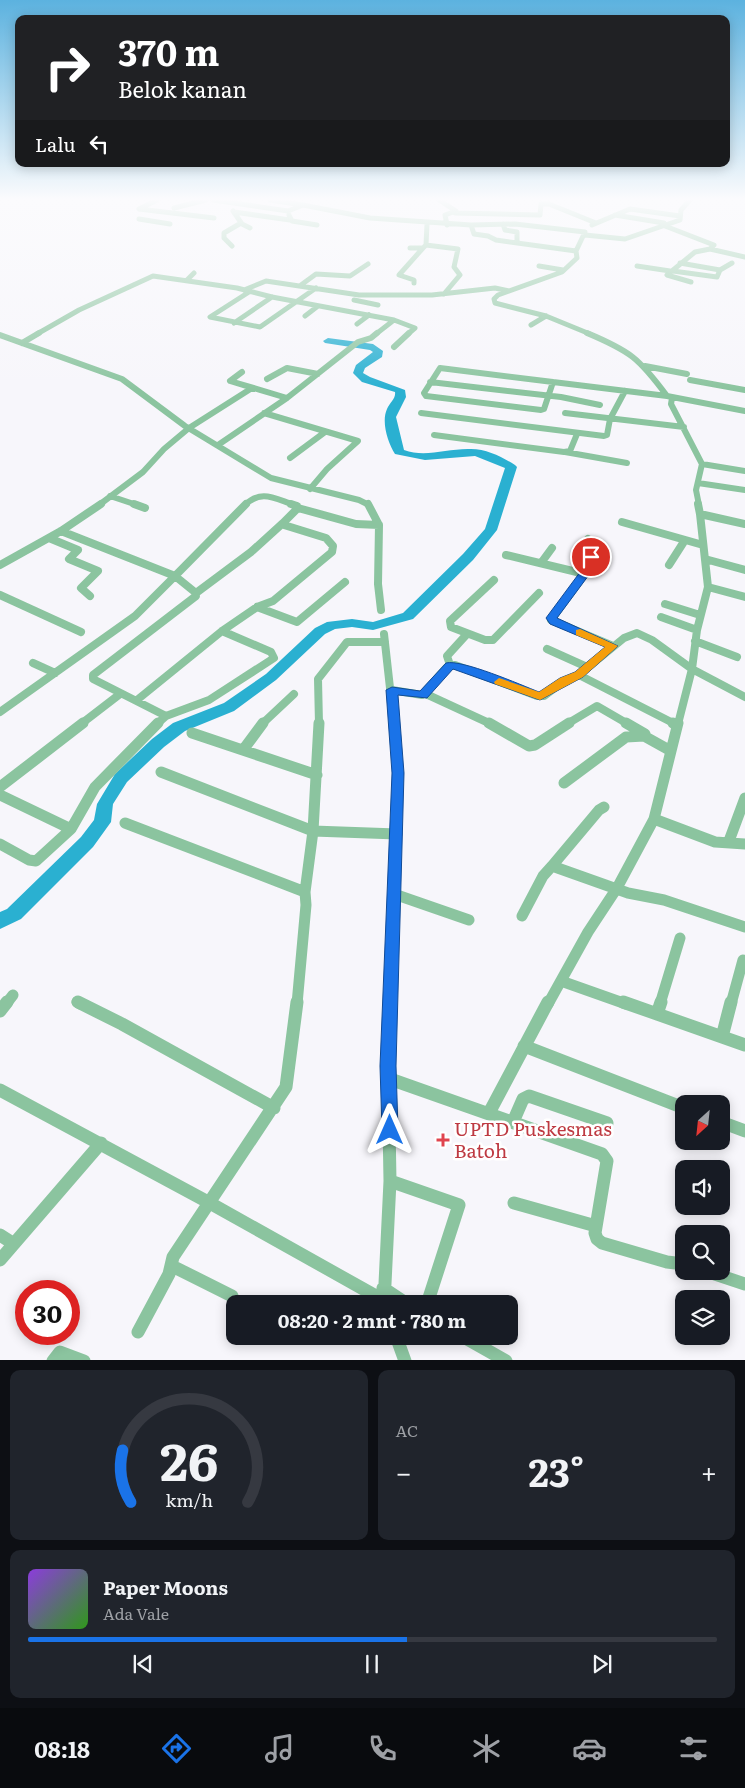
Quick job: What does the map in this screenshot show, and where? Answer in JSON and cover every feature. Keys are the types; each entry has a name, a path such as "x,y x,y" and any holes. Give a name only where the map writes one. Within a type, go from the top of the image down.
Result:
{"street":[{"path":"409,263 399,275 414,280 414,283"},
{"path":"444,294 460,275 454,267 455,263"},
{"path":"489,1113 524,1046 617,888 654,819 692,669 697,630 708,587 696,490 702,464 671,404 670,397 645,366 622,348 546,316 495,303 494,299 498,295 564,270 571,263"},
{"path":"680,263 668,277 691,282"},
{"path":"683,263 720,270"},
{"path":"637,266 647,270 672,271 710,278 717,277 720,270 731,263"},
{"path":"301,285 316,274 344,278 357,275 368,264"},
{"path":"539,266 564,270"},
{"path":"182,279 194,273"},
{"path":"22,344 87,306 151,276 182,279 369,315 394,320 414,328 394,347"},
{"path":"316,288 260,327 210,317 262,281 301,285 359,295 444,294 494,288 509,290"},
{"path":"285,289 307,293"},
{"path":"342,310 359,295"},
{"path":"234,323 272,297"},
{"path":"354,300 378,305"},
{"path":"304,316 318,306"},
{"path":"358,324 369,315"},
{"path":"531,325 546,316"},
{"path":"218,445 287,398 356,344 372,338 394,320"},
{"path":"0,335 122,379 189,428 271,478 363,501 368,504 379,525 378,584 381,610"},
{"path":"645,366 745,390"},
{"path":"267,379 287,368 318,374"},
{"path":"553,381 544,409 538,410 425,396 424,394 439,368 553,381 625,390 745,412"},
{"path":"242,372 230,381 287,398"},
{"path":"430,382 548,396 600,405"},
{"path":"0,565 62,531 143,472 164,449 189,428 252,388"},
{"path":"421,413 577,434 606,436 610,419 625,390"},
{"path":"264,413 354,440 358,443 328,469 310,489"},
{"path":"565,413 684,428"},
{"path":"290,458 325,432"},
{"path":"564,452 571,449 577,434"},
{"path":"434,436 564,452 627,463"},
{"path":"702,464 745,471"},
{"path":"698,483 745,490"},
{"path":"0,712 135,616 254,497 262,495 294,504 298,508 356,524 379,525"},
{"path":"110,496 146,508"},
{"path":"166,716 93,679 93,675 251,552 298,508"},
{"path":"700,514 745,524"},
{"path":"622,522 703,545"},
{"path":"137,700 222,632 258,606 273,601 332,552 333,546 326,538 288,527 283,523"},
{"path":"62,531 175,576 196,593"},
{"path":"49,538 78,550 68,559 98,571 81,588 90,596"},
{"path":"588,539 579,552 595,560 551,620 613,646"},
{"path":"669,565 685,540"},
{"path":"541,563 552,548"},
{"path":"506,555 585,574"},
{"path":"705,559 745,570"},
{"path":"494,580 449,624 467,634 485,640 493,640 539,593"},
{"path":"258,606 297,622 345,582"},
{"path":"708,587 745,597"},
{"path":"0,604 4,597 81,632"},
{"path":"665,604 700,615"},
{"path":"661,617 697,630"},
{"path":"0,844 29,860 36,861 71,828 95,787 134,744 166,716 208,700 274,658 271,652 222,632"},
{"path":"450,665 460,666 540,696 564,681 579,675 586,667 624,638 637,633 652,640 692,669 745,697"},
{"path":"450,665 447,656 467,634"},
{"path":"138,1332 172,1266 172,1257 274,1108 286,1087 299,987 305,892 313,831 320,742 318,679 347,642 385,638 392,690 398,773 388,1066 390,1079 390,1181 384,1295"},
{"path":"695,642 737,657"},
{"path":"547,649 586,667"},
{"path":"33,663 54,673"},
{"path":"392,690 419,696 426,694 450,665"},
{"path":"579,675 677,724"},
{"path":"0,787 120,694"},
{"path":"243,750 254,733 282,702 294,694"},
{"path":"426,694 474,715 529,746 535,745 597,706 671,751"},
{"path":"192,733 317,775"},
{"path":"564,783 626,737 637,733 645,734"},
{"path":"160,772 313,831 397,834"},
{"path":"0,795 71,828"},
{"path":"729,841 745,798"},
{"path":"522,916 543,876 599,810 604,808"},
{"path":"654,819 715,842 729,841 745,844"},
{"path":"125,823 305,892"},
{"path":"552,866 640,896 664,900 745,928"},
{"path":"394,894 469,920"},
{"path":"657,1014 680,938"},
{"path":"722,1037 743,960"},
{"path":"561,981 745,1045"},
{"path":"0,1011 13,995"},
{"path":"77,1002 122,1024 274,1108"},
{"path":"524,1046 675,1105"},
{"path":"390,1079 489,1113 606,1157 607,1161 596,1226 597,1239 602,1243 675,1263"},
{"path":"0,1090 380,1295"},
{"path":"513,1122 523,1099 529,1096 608,1123"},
{"path":"730,1125 745,1131"},
{"path":"0,1260 101,1143"},
{"path":"390,1181 459,1205 430,1295"},
{"path":"514,1203 596,1226"},
{"path":"0,1235 14,1244"},
{"path":"172,1266 230,1295"},
{"path":"730,1279 745,1284"},
{"path":"399,1345 405,1360"},
{"path":"478,1345 506,1360"},
{"path":"52,1360 60,1352 84,1360"}],"waterway":[{"path":"0,921 14,914 87,842 102,822 105,804 121,778 158,743 179,727 229,707 271,677 320,631 332,625 352,623 373,626 408,616 468,557 491,530 511,467 491,457 475,452 425,457 416,457 399,452 390,417 395,404 401,397 400,390 371,382 358,373 360,367 378,355 378,351 373,347 328,341"}],"slow traffic":[{"path":"499,682 537,696 544,696 564,681 579,675 586,667 613,646 580,632"}],"place":[{"name":"UPTD Puskesmas Batoh","path":"443,1140"}],"route":[{"path":"390,1130 390,1079 388,1066 398,773 392,690 416,696 426,694 450,665 460,666 537,696 544,696 564,681 579,675 586,667 613,646 554,622 551,618 595,560 591,557"}]}
